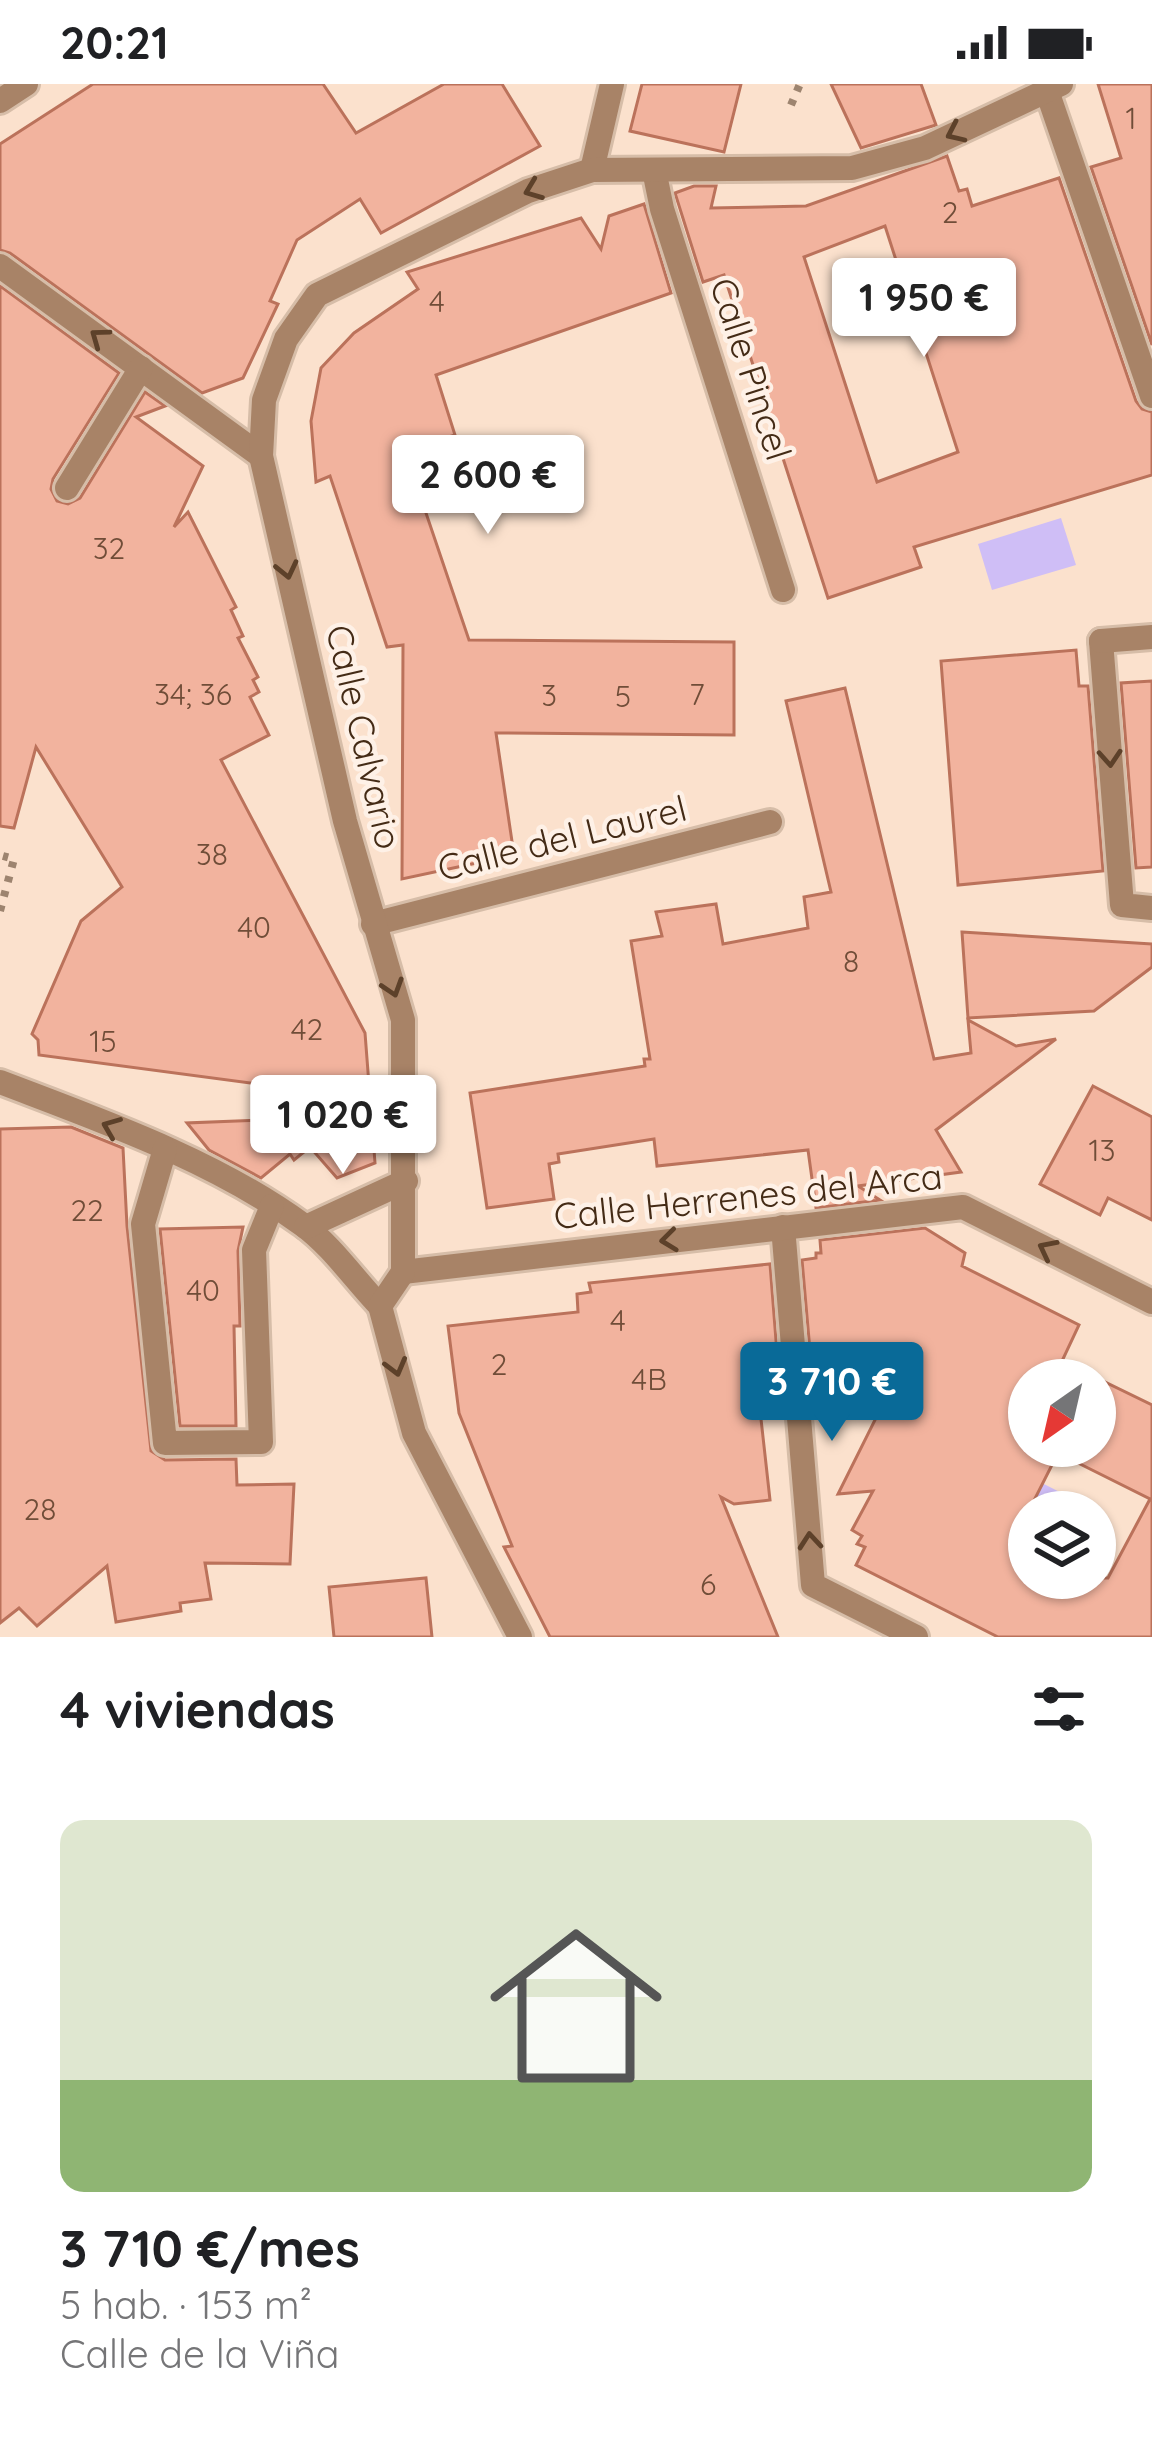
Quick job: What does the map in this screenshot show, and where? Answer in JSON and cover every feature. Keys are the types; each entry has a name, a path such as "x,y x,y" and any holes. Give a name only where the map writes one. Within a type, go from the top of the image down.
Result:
{"street":[{"path":"0,101 26,84"},
{"path":"592,170 612,84"},
{"path":"1054,87 1152,396"},
{"name":"Calle Calvario","path":"403,1272 403,1020 373,924 261,456 264,400 286,340 317,295 528,191 592,170 851,168 925,148 1054,87"},
{"name":"Calle Pincel","path":"654,170 662,209 783,590"},
{"path":"0,266 261,456"},
{"path":"67,488 141,368"},
{"path":"1152,637 1101,641 1122,905 1152,908"},
{"name":"Calle del Laurel","path":"373,924 770,822"},
{"path":"0,1082 165,1149 306,1227 380,1306 414,1433 520,1637"},
{"path":"165,1149 143,1224 165,1443 260,1442 254,1250 272,1206"},
{"path":"306,1227 406,1181"},
{"name":"Calle Herrenes del Arca","path":"403,1272 962,1207 1152,1302"},
{"path":"783,1227 813,1585 916,1637"},
{"path":"380,1306 403,1272"}],"path":[{"path":"791,105 800,84"},
{"path":"0,910 14,859 3,856"}],"shaded area":[{"path":"1061,518 1076,565 992,590 978,544"},
{"path":"1036,1480 1058,1491 1031,1491"}],"building":[{"path":"93,84 323,84 356,133 444,84 502,84 540,146 381,233 360,199 297,240 270,301 278,304 243,378 202,393 0,250 0,144"},
{"path":"642,84 741,84 724,152 630,131"},
{"path":"831,84 921,84 936,125 861,148"},
{"path":"1098,84 1152,84 1152,345 1091,167 1121,158"},
{"path":"947,156 959,191 967,189 972,206 1059,178 1136,401 1152,412 1152,475 914,547 921,567 828,598 724,275 703,282 675,193 694,186 716,186 711,208 806,206","holes":["885,226 958,452 877,482 804,257"]},
{"path":"644,204 671,293 436,375 455,435 405,451 469,640 734,642 734,735 496,733 514,855 402,879 403,645 387,647 330,476 316,482 311,421 321,368 354,333 418,289 407,272 581,218 601,249 609,216"},
{"path":"0,286 119,373 53,479 51,489 57,501 68,504 80,498 145,392 165,406 136,417 203,466 174,527 188,512 236,607 231,610 243,636 238,638 258,677 253,680 259,692 250,697 269,735 221,760 365,1033 375,1163 337,1178 310,1147 294,1160 290,1154 261,1178 209,1150 187,1123 264,1120 265,1085 39,1055 38,1040 32,1034 81,921 122,887 36,747 14,828 0,826"},
{"path":"1076,650 1079,686 1088,686 1103,871 958,885 941,661"},
{"path":"1152,681 1152,867 1136,868 1121,683"},
{"path":"845,688 934,1059 971,1053 968,1020 1016,1046 1056,1039 936,1130 961,1172 858,1186 880,1200 816,1208 808,1150 657,1166 654,1139 558,1154 559,1162 549,1164 554,1199 487,1208 470,1093 645,1066 644,1059 650,1059 631,941 662,936 656,912 716,904 723,944 808,928 804,897 831,892 786,701"},
{"path":"962,932 1152,944 1152,967 1094,1011 968,1018"},
{"path":"1093,1086 1152,1117 1152,1220 1108,1198 1100,1215 1040,1184"},
{"path":"71,1127 123,1148 151,1451 165,1460 236,1459 237,1485 294,1484 290,1564 205,1563 211,1599 180,1603 181,1611 116,1622 107,1566 37,1626 19,1608 0,1623 0,1129"},
{"path":"243,1227 238,1251 240,1326 234,1326 236,1426 180,1426 160,1229"},
{"path":"925,1228 965,1253 962,1266 1079,1325 1063,1359 1008,1359 1008,1467 1051,1467 1039,1491 1008,1491 1008,1599 1116,1599 1116,1563 1150,1499 1086,1467 1116,1467 1116,1387 1152,1405 1152,1637 998,1637 856,1565 865,1547 857,1544 862,1536 852,1530 873,1491 838,1494 878,1414 877,1353 811,1362 802,1260 821,1253 820,1240"},
{"path":"770,1264 778,1366 764,1368 767,1391 758,1392 770,1500 734,1504 721,1497 778,1637 550,1637 504,1547 512,1546 459,1413 448,1326 578,1312 577,1294 591,1292 589,1283"},
{"path":"426,1578 432,1637 334,1637 329,1587"}]}
